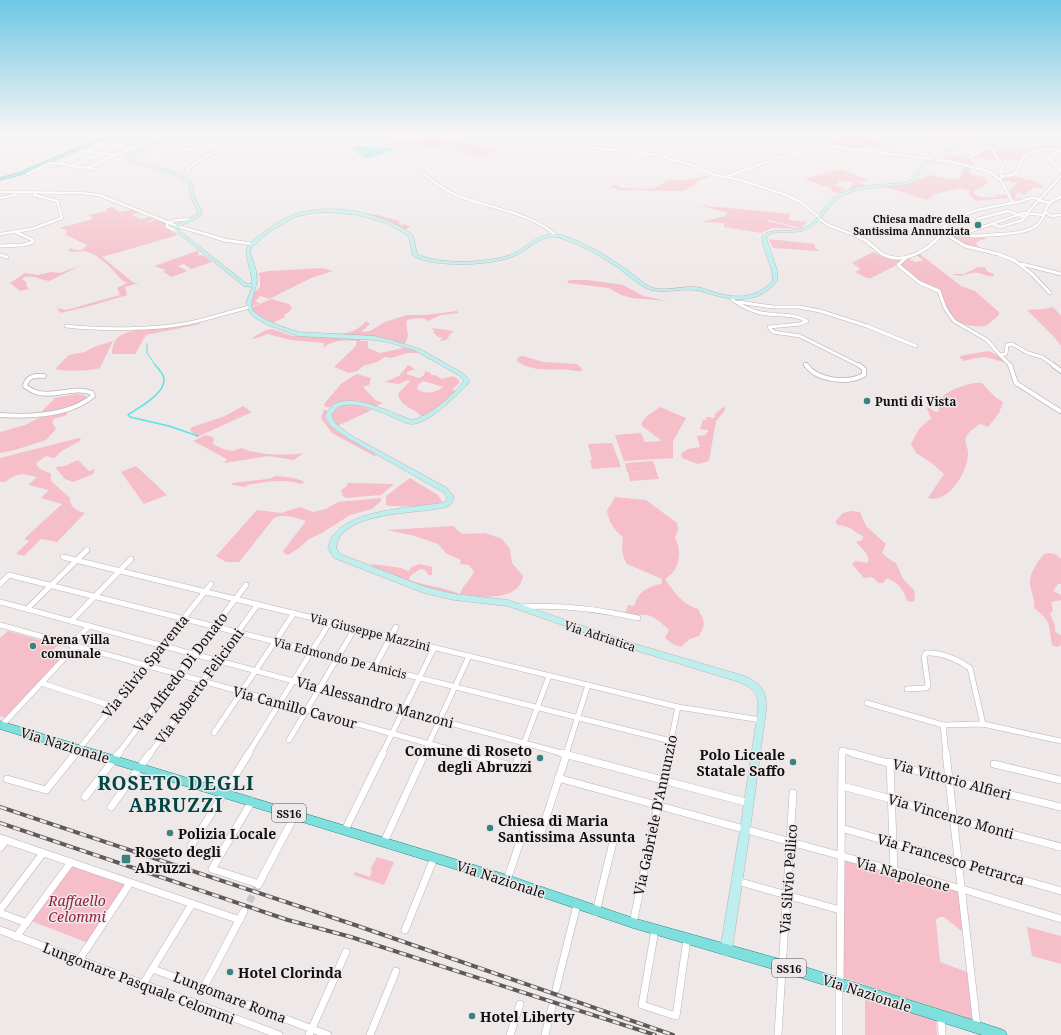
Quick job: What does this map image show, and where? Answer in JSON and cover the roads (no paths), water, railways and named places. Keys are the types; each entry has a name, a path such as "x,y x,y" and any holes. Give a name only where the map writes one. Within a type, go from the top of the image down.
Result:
{"main road":[{"path":"188,182 192,188 191,195 199,209 200,215 177,226 175,229 246,285 254,286"},
{"path":"249,307 250,294 255,283 248,252 252,244 291,217 300,214 321,212 362,215 393,224 411,236 415,256 421,260 430,262 500,260 512,256 544,237 555,235 599,253 652,289 666,290 692,288 733,300 763,292 775,281 770,254 764,237 766,235 776,231 802,230 819,218 826,208 841,195 858,190 909,182"},
{"name":"Via Adriatica","path":"249,307 253,315 260,320 290,332 374,338 411,347 465,377 467,381 427,417 418,421 410,422 358,403 350,402 340,404 328,415 332,424 348,436 446,491 450,494 451,498 449,502 444,505 373,515 354,523 343,530 334,540 332,547 335,553 341,558 424,590 454,597 498,601 519,607 572,627 747,681 757,687 762,693 763,702 761,720 726,950"},
{"name":"Via Nazionale","path":"1,725 296,814 507,880 596,912 783,966 1001,1035"}],"street":[{"path":"436,182 454,194 473,202 524,217 551,231 555,235"},
{"path":"748,182 783,194 799,202 829,225 867,241 887,257 897,258 926,250 944,234 977,236 1009,233 1036,227 1042,220 1046,208 1050,202 1061,197"},
{"path":"1002,182 1013,203"},
{"path":"992,224 1000,227 1023,219 1027,216 1027,213 1038,199 1055,182"},
{"path":"0,192 33,194 55,200 62,215 62,218 55,221 15,232 0,234"},
{"path":"0,198 21,194 56,192 99,195 177,226 224,240 252,244"},
{"path":"944,234 943,228 946,225 963,216 986,207 1024,202 1030,197 1050,202"},
{"path":"978,219 1008,211 1020,215 1023,219"},
{"path":"962,234 1027,213 1051,216 1061,215"},
{"path":"169,222 192,219"},
{"path":"169,222 167,227 179,232"},
{"path":"0,244 23,245 33,242 33,240 15,232"},
{"path":"944,234 965,246 998,254 1032,268 1061,274"},
{"path":"0,255 7,257"},
{"path":"907,256 898,265 920,282 938,291 954,321 987,340 1011,366 1016,383 1060,411"},
{"path":"1014,260 1032,274 1050,293"},
{"path":"733,300 773,307 799,307 820,311 867,326 916,346"},
{"path":"733,300 759,313 795,316 806,320 807,322 803,324 781,324 769,327 773,332 800,336 856,363 864,369 864,375 851,380 831,379 808,370 805,364"},
{"path":"66,326 85,328 151,328 189,323 249,307"},
{"path":"1000,355 1006,354 1007,345 1012,344 1028,353 1042,357 1061,371"},
{"path":"0,415 26,417 51,413 84,404 92,396 92,393 85,390 44,394 37,393 25,386 27,380 30,378 44,376"},
{"path":"27,609 87,550"},
{"name":"Via Giuseppe Mazzini","path":"63,557 588,686 678,707 761,720"},
{"path":"71,621 130,559"},
{"name":"Via Edmondo De Amicis","path":"0,584 9,575 671,741"},
{"name":"Via Silvio Spaventa","path":"7,779 46,790 211,584"},
{"name":"Via Alfredo Di Donato","path":"85,797 246,585"},
{"name":"Via Alessandro Manzoni","path":"0,602 749,803"},
{"name":"Via Roberto Felicioni","path":"111,807 258,604"},
{"path":"519,607 564,607 622,614 638,618"},
{"path":"214,733 294,613"},
{"path":"191,846 330,622"},
{"name":"Via Camillo Cavour","path":"0,625 202,682 515,766 524,742"},
{"path":"1,725 41,683 89,626"},
{"path":"375,666 396,627"},
{"path":"289,740 355,628"},
{"path":"345,830 434,648"},
{"path":"907,689 926,688 928,684 924,658 926,653 932,652 959,661 970,668 983,724"},
{"path":"384,842 469,656"},
{"path":"524,742 549,676"},
{"path":"41,683 112,706"},
{"path":"507,880 525,827 540,834 588,686"},
{"path":"867,703 898,714 943,724 983,724 1061,741"},
{"name":"Via Gabriele D'Annunzio","path":"633,923 678,707"},
{"path":"943,724 977,1028"},
{"name":"Via Vittorio Alfieri","path":"842,786 842,750 890,762 950,780 1061,807"},
{"path":"890,762 894,871"},
{"path":"994,764 1061,780"},
{"path":"558,778 745,830"},
{"path":"839,1035 842,786"},
{"name":"Via Vincenzo Monti","path":"842,786 891,799 954,819 1061,847"},
{"name":"Via Silvio Pellico","path":"778,1035 793,793"},
{"path":"252,801 212,869 258,885 296,814"},
{"name":"Via Francesco Petrarca","path":"841,828 893,841 959,862 1061,890"},
{"name":"Via Napoleone","path":"745,830 962,889 1061,919"},
{"path":"0,848 3,839 240,920"},
{"path":"596,912 613,842"},
{"path":"0,910 43,853"},
{"path":"405,930 434,858"},
{"path":"16,937 72,862"},
{"path":"737,881 840,910"},
{"path":"79,960 130,883"},
{"path":"143,984 192,904"},
{"path":"556,989 577,905"},
{"path":"204,987 244,911"},
{"path":"0,913 27,923"},
{"name":"Lungomare Pasquale Celommi","path":"0,930 279,1035"},
{"path":"655,930 642,1005 676,1016 687,939"},
{"path":"310,1032 346,952"},
{"name":"Lungomare Roma","path":"153,969 204,987 310,1032 328,1035"},
{"path":"370,1035 396,971"},
{"path":"510,1035 520,1004"},
{"path":"545,1035 552,1007"},
{"path":"942,1016 942,1035"}],"waterway":[{"path":"147,344 147,353 156,366"},
{"path":"155,365 164,377 163,386 149,401 128,415 130,417 169,426 198,436"}],"tunnel":[{"path":"244,911 258,886"},
{"path":"552,1007 556,989"}],"railway":[{"path":"0,807 355,925 673,1035"},
{"path":"0,823 288,920 351,937 655,1035"}],"place":[{"name":"Chiesa madre della Santissima Annunziata","path":"978,225"},
{"name":"Punti di Vista","path":"867,401"},
{"name":"Arena Villa comunale","path":"33,646"},
{"name":"Comune di Roseto degli Abruzzi","path":"540,758"},
{"name":"Polo Liceale Statale Saffo","path":"793,762"},
{"name":"Chiesa di Maria Santissima Assunta","path":"490,828"},
{"name":"Polizia Locale","path":"170,833"},
{"name":"Roseto degli Abruzzi","path":"126,859"},
{"name":"Hotel Clorinda","path":"230,972"},
{"name":"Hotel Liberty","path":"472,1016"}],"district":[{"name":"ROSETO DEGLI ABRUZZI","path":"176,794"}],"park label":[{"name":"Raffaello Celommi","path":"77,908"}]}
